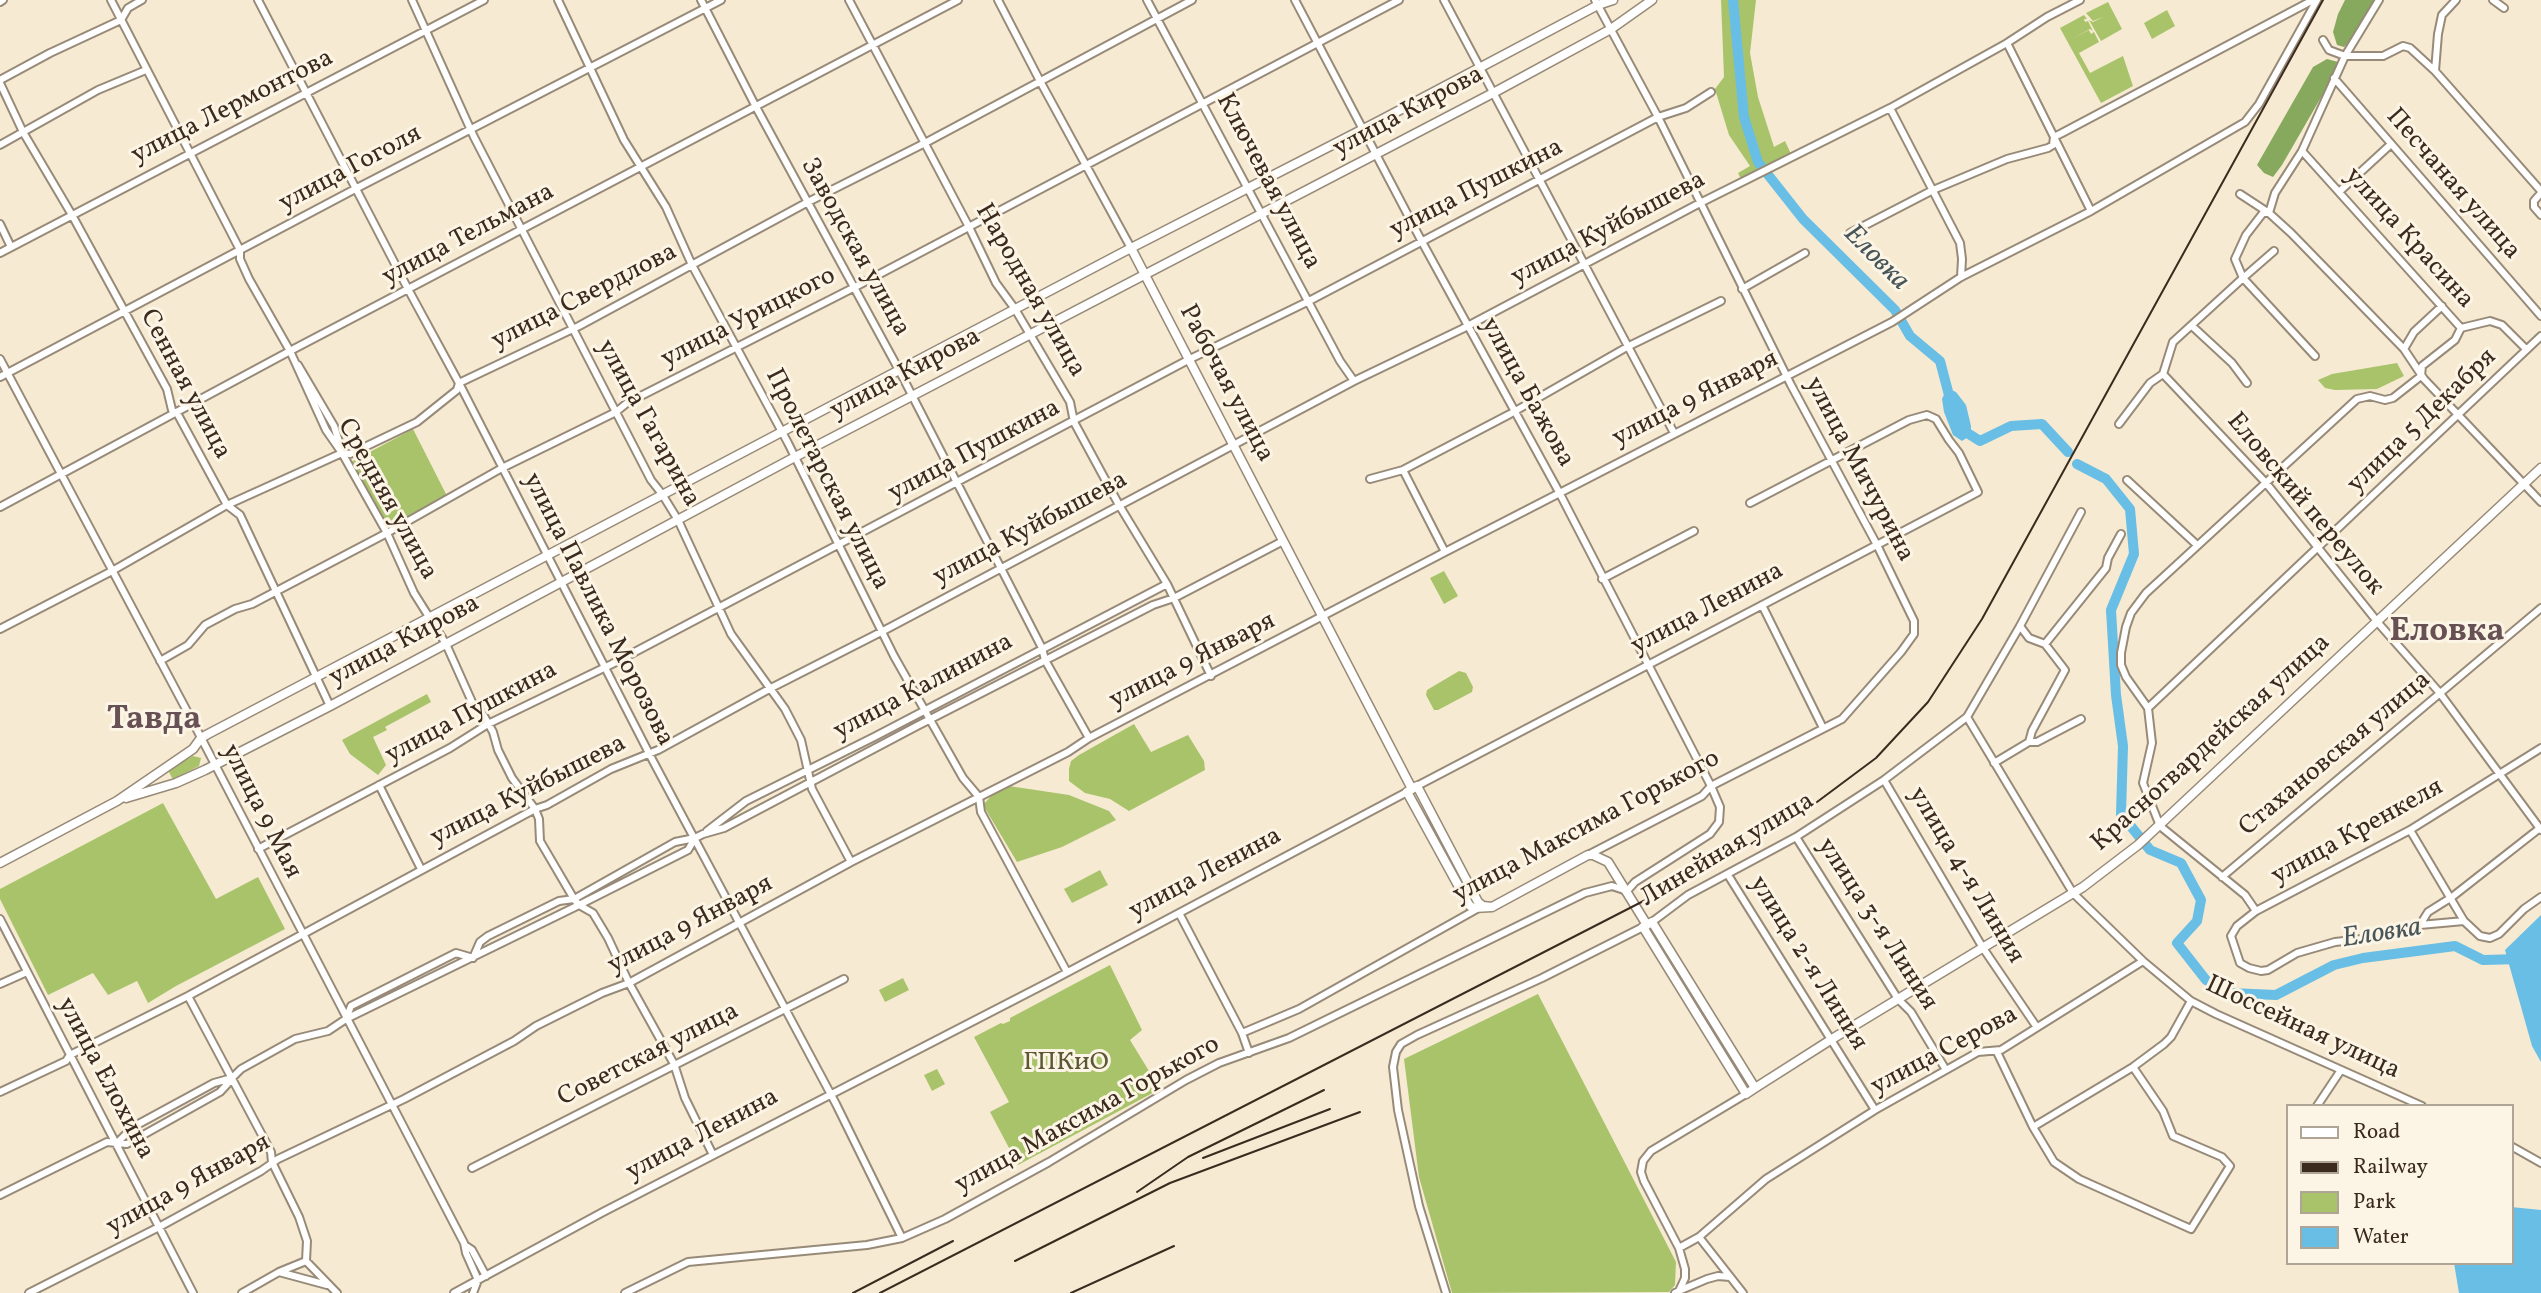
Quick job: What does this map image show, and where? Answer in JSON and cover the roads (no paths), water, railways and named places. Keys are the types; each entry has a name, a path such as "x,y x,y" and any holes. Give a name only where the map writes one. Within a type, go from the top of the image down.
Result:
{"main road":[{"name":"улица Кирова","path":"0,863 117,801 193,748 201,738 1131,248 1363,130 1597,3 1613,0"},
{"name":"улица Кирова","path":"117,801 176,783 330,706 795,457 1494,92 1611,29 1652,0"},
{"name":"Рабочая улица","path":"1131,248 1412,789 1469,905 1477,909"},
{"name":"Красногвардейская улица","path":"1746,1094 2073,893 2138,845 2541,468"},
{"path":"165,766 164,777 168,782 176,783"},
{"name":"Рабочая улица","path":"1412,789 1478,902 1492,907"},
{"path":"1588,855 1598,855 1608,862 1755,1088"},
{"name":"улица Максима Горького","path":"1477,909 1492,907 1588,855"},
{"path":"1647,924 1746,1094"}],"street":[{"name":"Средняя улица","path":"111,0 240,250 240,259 249,279 289,351 326,430 387,533 414,593 446,644 472,702 488,724 512,778 535,809 540,841 577,902 593,913 674,1064 685,1098 713,1155"},
{"path":"0,82 50,53 121,20 128,8 142,0"},
{"name":"улица Павлика Морозова","path":"258,0 830,1093 902,1238"},
{"name":"улица Гагарина","path":"412,0 474,137 651,481 678,520 732,634 785,709 801,740 812,789 851,862"},
{"name":"улица Лермонтова","path":"0,253 484,0"},
{"name":"Пролетарская улица","path":"558,0 640,169 666,207 692,265 782,431 894,656 963,778 979,797 981,812 1067,972"},
{"name":"Заводская улица","path":"701,0 899,370 1042,648 1045,660 1089,738"},
{"name":"улица Гоголя","path":"0,377 721,0"},
{"name":"Народная улица","path":"849,0 996,283 1015,309 1070,402 1074,422 1119,505 1167,583 1211,676"},
{"name":"улица Тельмана","path":"0,507 177,414 289,351 958,0"},
{"name":"Рабочая улица","path":"998,0 1131,248"},
{"name":"Ключевая улица","path":"1147,0 1340,360 1354,381"},
{"name":"улица Свердлова","path":"0,629 112,571 227,505 342,453 350,454 417,422 457,390 459,383 573,329 1192,0"},
{"name":"улица Бажова","path":"1295,0 1467,326 1559,492 1720,807"},
{"name":"улица Урицкого","path":"160,661 188,645 205,625 235,609 252,604 387,533 502,468 616,412 627,403 855,287 1399,0"},
{"path":"1444,0 1674,433"},
{"name":"улица Куйбышева","path":"0,1092 66,1061 70,1055 188,996 421,869 611,769 650,753 1354,381 1467,326 1700,203 1891,108 2080,0"},
{"path":"2054,137 2315,0"},
{"name":"улица 9 Января","path":"29,1293 159,1227 261,1171 272,1162 391,1105 514,1041 536,1026 602,993 629,983 851,862 1068,752 1089,738 1559,492 1892,322 1961,277 2091,211 2245,122 2259,104 2315,0"},
{"path":"2269,213 2275,193 2302,151 2345,56 2379,0"},
{"path":"2435,71 2442,15 2456,0"},
{"path":"2493,0 2504,8"},
{"name":"улица Мичурина","path":"1597,3 1658,117 1742,289 1877,545 1913,621"},
{"path":"2323,40 2329,50 2345,56 2383,57 2403,46 2410,48 2435,71 2541,192 2534,201 2534,207 2541,215"},
{"path":"2007,43 2091,211"},
{"path":"0,145 98,90 146,69"},
{"name":"Песчаная улица","path":"2334,78 2541,316"},
{"name":"Сенная улица","path":"0,82 23,132 72,215 167,389 172,410 177,414 227,505 240,515 330,706"},
{"name":"улица Пушкина","path":"257,849 450,748 488,724 607,666 1188,360 1309,301 1658,117 1686,108 1711,92"},
{"path":"1891,108 1960,243 1961,277"},
{"path":"1850,233 1933,190 2007,159 2048,148 2053,145 2054,137"},
{"path":"2340,191 2390,145"},
{"name":"улица Красина","path":"2302,151 2461,328 2490,321 2502,325 2526,349"},
{"path":"2240,194 2269,213 2404,349 2421,376 2541,502"},
{"path":"2269,213 2263,214 2255,224 2235,259 2243,278 2315,356"},
{"path":"0,224 11,247"},
{"path":"2119,424 2150,383 2162,374 2173,342 2274,251"},
{"path":"1742,289 1805,253"},
{"path":"1370,479 1402,470 1515,411 1627,347 1721,300"},
{"path":"2404,349 2414,332 2442,306"},
{"path":"2192,326 2232,363 2247,383"},
{"path":"2256,911 2245,895 2160,825 2143,783 2152,743 2148,708 2131,685 2122,665 2121,653 2126,627 2131,613 2146,593 2357,398 2393,398 2421,376 2422,366 2455,340 2461,328"},
{"name":"улица 5 Декабря","path":"2148,708 2541,336"},
{"name":"улица 9 Мая","path":"0,359 201,738 345,1019 466,1246 472,1251 486,1276"},
{"name":"Еловский переулок","path":"2162,374 2266,483 2377,621 2439,692 2540,829"},
{"name":"улица Ленина","path":"454,1293 830,1093 1067,972 1978,492 1959,453 1936,418 1927,415 1909,420 1832,460"},
{"path":"1750,503 1832,460"},
{"path":"1402,470 1445,552"},
{"path":"2127,480 2197,545"},
{"name":"Линейная улица","path":"1446,1293 1419,1206 1398,1110 1393,1067 1401,1044 1647,924 1688,895 1796,837 1884,780 1967,718 2081,512"},
{"path":"1602,579 1694,531"},
{"path":"2045,645 2106,568 2108,558 2121,534"},
{"name":"улица Калинина","path":"0,1195 107,1142 127,1144 220,1092 241,1069 295,1039 328,1031 345,1019 473,958 577,902 675,842 724,828 811,780 1283,541"},
{"name":"улица Калинина","path":"703,834 746,801 1167,583"},
{"path":"1762,605 1823,728"},
{"name":"Стахановская улица","path":"2222,877 2541,608"},
{"name":"улица Максима Горького","path":"1588,855 1702,796 1711,786 1842,719 1901,652 1914,634 1913,621"},
{"path":"2020,626 2029,638 2045,645 2065,670 2029,741"},
{"name":"Шоссейная улица","path":"1967,718 2073,893 2143,961 2191,1001 2418,1104"},
{"path":"1994,764 2029,741 2038,742 2081,719"},
{"name":"улица Кренкеля","path":"2420,925 2372,938 2335,942 2297,953 2269,970 2261,971 2240,963 2231,936 2237,926 2256,911 2410,830 2541,748"},
{"name":"улица 4-я Линия","path":"1884,780 1983,947 2036,1026"},
{"path":"379,785 421,869"},
{"name":"улица Максима Горького","path":"625,1293 688,1262 867,1245 902,1238 946,1219 1219,1063 1279,1043 1586,892 1612,886 1626,891 1635,882 1710,834 1719,822 1720,807"},
{"path":"2420,925 2428,912 2452,897 2540,829"},
{"path":"2410,830 2464,921 2480,936 2490,938 2500,934 2524,909 2541,897"},
{"name":"улица 3-я Линия","path":"1796,837 1946,1070"},
{"name":"улица Калинина","path":"473,958 480,942 488,936 559,901 577,902 688,850 695,838"},
{"name":"улица 2-я Линия","path":"1728,874 1875,1110"},
{"name":"улица Максима Горького","path":"1242,1033 1299,1009 1477,909"},
{"path":"1179,913 1250,1053"},
{"name":"улица Елохина","path":"0,919 193,1293"},
{"path":"2420,925 2464,921"},
{"name":"улица Калинина","path":"345,1019 351,1006 456,953 473,958"},
{"name":"улица Серова","path":"1679,1248 1699,1237 1766,1179 1875,1110 1978,1052 1997,1052 2143,961"},
{"path":"0,984 27,972"},
{"name":"Советская улица","path":"472,1168 845,979"},
{"path":"188,996 271,1152 272,1162 299,1217 307,1241 306,1261 335,1291"},
{"path":"2033,1127 2133,1067 2171,1037 2191,1001"},
{"path":"1997,1052 2033,1127 2054,1161 2079,1180 2192,1229 2230,1166 2222,1157 2173,1136 2164,1111 2133,1067"},
{"path":"2318,1104 2341,1070"},
{"name":"улица Калинина","path":"117,1143 133,1127 214,1083 232,1077"},
{"name":"Красногвардейская улица","path":"1679,1248 1641,1172 1643,1161 1650,1151 1746,1094"},
{"path":"2513,1147 2541,1163"},
{"path":"1699,1237 1743,1293"},
{"name":"улица 9 Мая","path":"466,1246 466,1254 478,1280"},
{"path":"1677,1292 1684,1284 1685,1269 1679,1248"},
{"path":"242,1293 279,1272 306,1261"},
{"path":"279,1272 335,1291"},
{"path":"1677,1292 1707,1279 1730,1277"},
{"path":"473,1293 478,1280"}],"water":[{"path":"1947,388 1956,392 1966,405 1971,435 1962,441 1953,435 1944,412 1942,399"},
{"path":"2541,915 2541,1062 2532,1046 2505,950"},
{"path":"2513,1207 2541,1210 2541,1293 2459,1293 2454,1265 2513,1265"}],"waterway":[{"name":"Еловка","path":"1733,0 1744,117 1758,162 1803,219 1895,310 1910,336 1940,361 1950,399"},
{"name":"Еловка","path":"1961,429 1980,441 2011,426 2042,424 2068,452"},
{"name":"Еловка","path":"2077,464 2106,479 2130,509 2134,554 2111,610 2116,695 2123,746 2121,814 2150,850 2181,863 2201,900 2197,921 2177,943 2206,980 2219,989"},
{"name":"Еловка","path":"2230,993 2276,995 2334,965 2363,958 2455,946 2483,960 2520,959 2541,971"}],"railway":[{"path":"880,1293 1735,854 1817,802 1876,758 1928,702 1982,619 2323,0"},
{"path":"1137,1192 1188,1157 1324,1090"},
{"path":"1203,1158 1330,1109"},
{"path":"1015,1261 1170,1183 1360,1112"},
{"path":"853,1293 953,1241"},
{"path":"1071,1293 1174,1246"}],"district":[{"name":"Еловка","path":"2447,634"},
{"name":"Тавда","path":"154,722"}],"park label":[{"name":"ГПКиО","path":"1066,1064"}]}
